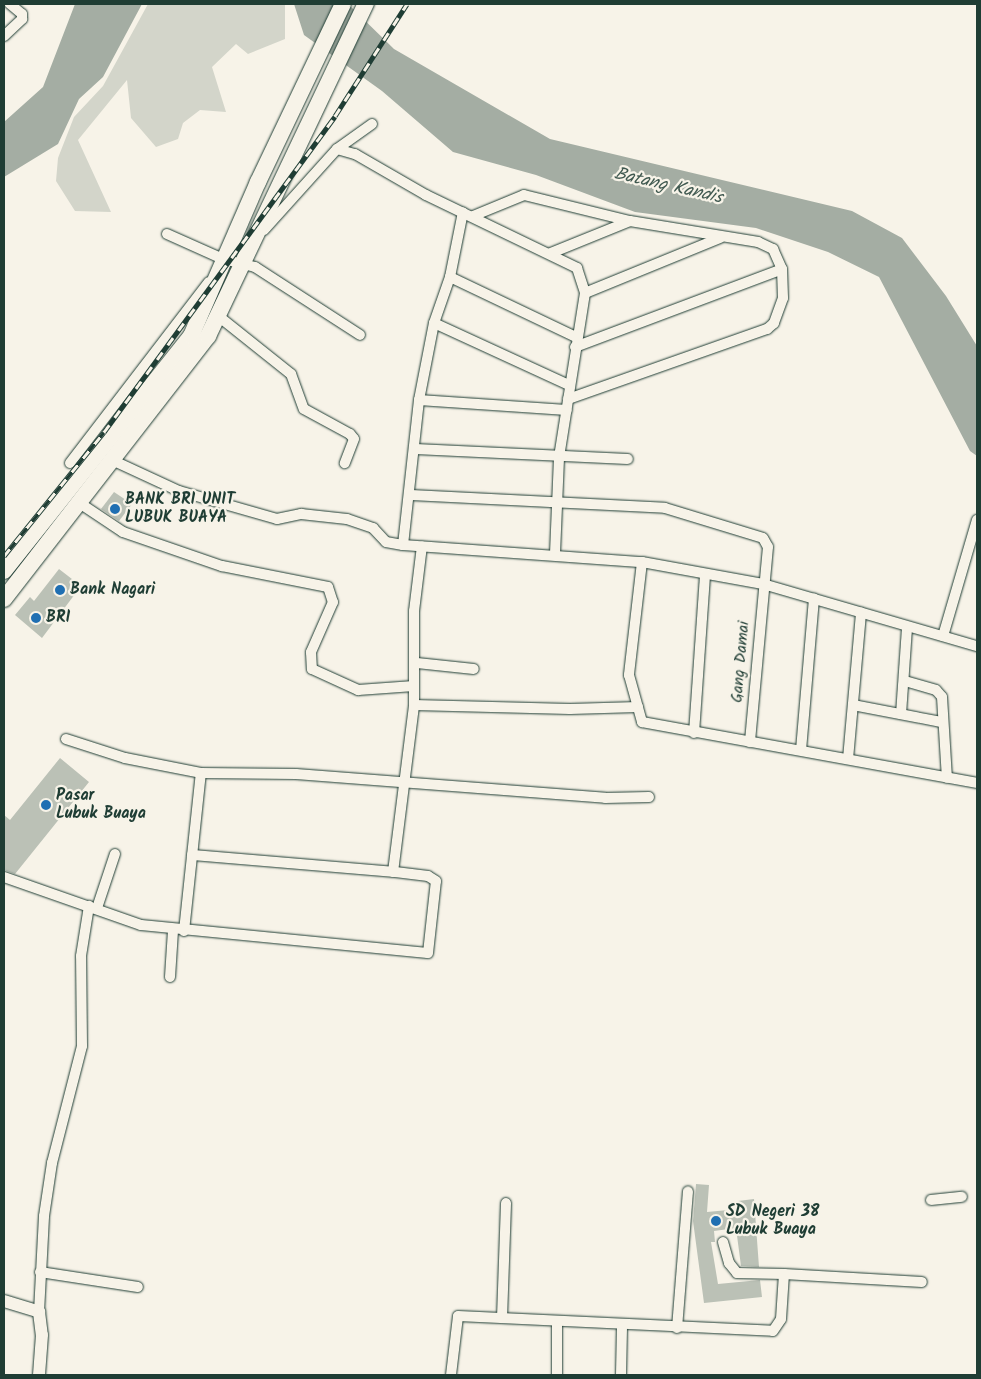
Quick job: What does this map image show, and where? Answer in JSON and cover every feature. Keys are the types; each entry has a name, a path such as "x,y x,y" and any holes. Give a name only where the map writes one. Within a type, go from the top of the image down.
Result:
{"highway":[{"path":"4,571 60,504 191,336 222,263 343,4"},
{"path":"4,599 77,509 195,356 217,316 243,256 366,5"},
{"path":"60,504 65,513 77,509"},
{"path":"39,528 50,530 53,539"}],"street":[{"path":"4,36 22,19 22,14 10,4"},
{"path":"70,463 222,263 243,256 337,149 372,124"},
{"path":"337,149 355,154 468,214 577,268 585,293 569,385 560,458 556,505 555,555"},
{"path":"468,214 524,195 630,220 720,238 767,245 776,254 782,269 784,298 774,323 767,329 568,399"},
{"path":"403,544 411,495 419,400 434,323 450,277 468,214"},
{"path":"551,254 630,220"},
{"path":"167,234 222,263"},
{"path":"585,293 720,238"},
{"path":"243,256 360,335"},
{"path":"450,277 576,342 782,269"},
{"path":"217,316 291,374 304,409 350,434 354,439 345,463"},
{"path":"434,323 569,385"},
{"path":"419,400 567,410"},
{"path":"415,449 560,458 628,459"},
{"path":"114,461 170,488 277,519 301,514 347,519 373,528 386,542 642,562 762,584 907,628 977,646"},
{"name":"Gang Damai","path":"411,495 556,505 665,508 763,538 768,547 762,584 750,742"},
{"path":"77,509 123,532 222,566 328,587 333,602 311,652 312,669 358,690 414,686"},
{"path":"943,636 977,520"},
{"path":"393,872 414,705 417,663 414,611 422,546"},
{"path":"642,562 629,675 642,722 694,733 801,750 977,783"},
{"path":"694,733 705,574"},
{"path":"801,750 814,600"},
{"path":"848,759 861,613"},
{"path":"901,714 905,680 907,628"},
{"path":"417,663 474,669"},
{"path":"905,680 938,692 947,778"},
{"path":"414,705 570,709 638,707"},
{"path":"853,705 942,722"},
{"path":"66,739 125,758 202,773 403,782 537,794 649,797"},
{"path":"184,931 202,773"},
{"path":"39,1375 40,1272 52,1163 82,1046 81,956 93,907 115,854"},
{"path":"4,877 141,925 173,930 428,953 436,881 428,876 192,855"},
{"path":"170,977 173,930"},
{"path":"677,1328 688,1191"},
{"path":"931,1200 962,1197"},
{"path":"502,1318 506,1204"},
{"path":"723,1242 729,1263 737,1273 922,1282"},
{"path":"40,1272 138,1287"},
{"path":"451,1375 458,1316 557,1320 622,1326 773,1331 781,1319 784,1274"},
{"path":"4,1301 39,1312"},
{"path":"557,1320 557,1375"},
{"path":"621,1375 622,1326"}],"shaded area":[{"path":"148,4 285,4 285,39 248,54 236,44 212,67 226,112 200,110 183,123 178,139 156,147 131,118 127,80 78,140 111,212 75,211 56,181 58,158 74,117 103,86"}],"water":[{"path":"75,4 142,4 103,77 79,99 58,144 4,177 4,122 43,87"},
{"name":"Batang Kandis","path":"294,4 348,4 394,49 550,139 852,211 902,238 946,296 977,346 977,456 970,451 879,277 828,252 756,228 635,212 536,175 453,152 382,91 304,35"}],"building":[{"name":"BANK BRI UNIT LUBUK BUAYA","path":"114,492 132,504 119,521 101,509"},
{"path":"59,569 81,586 42,638 15,615 30,597 34,601"},
{"name":"Pasar Lubuk Buaya","path":"60,758 89,782 15,874 4,870 4,815 10,820"},
{"path":"696,1184 709,1185 707,1212 739,1209 738,1201 754,1199 759,1267 741,1266 736,1228 714,1231 715,1242 711,1242 718,1284 760,1280 762,1297 704,1303 693,1221"}],"railway":[{"path":"4,556 104,432 335,116 407,4"}],"place":[{"name":"BANK BRI UNIT LUBUK BUAYA","path":"115,509"},
{"name":"Bank Nagari","path":"60,590"},
{"name":"BRI","path":"36,618"},
{"name":"Pasar Lubuk Buaya","path":"46,805"},
{"name":"SD Negeri 38 Lubuk Buaya","path":"716,1221"}]}
